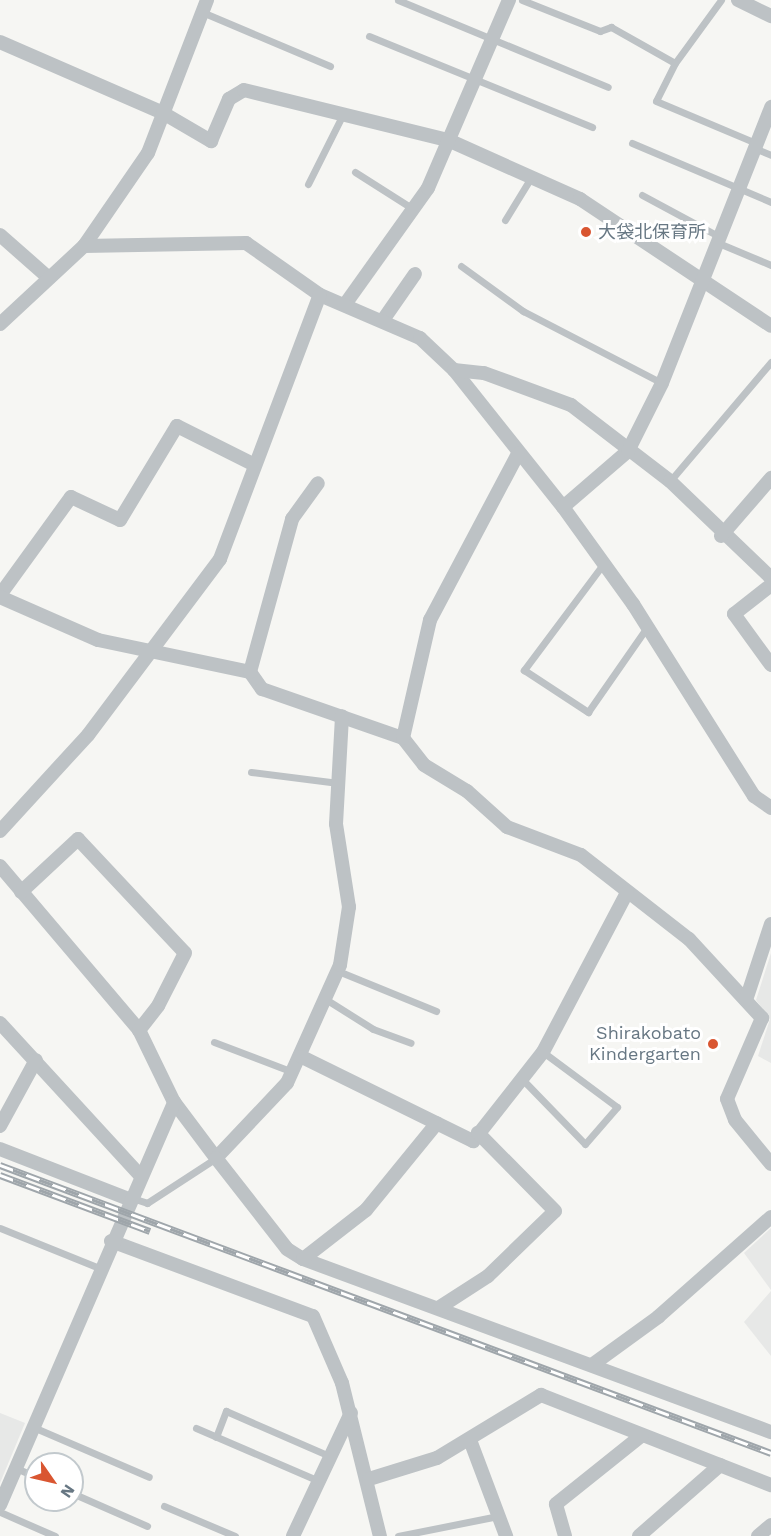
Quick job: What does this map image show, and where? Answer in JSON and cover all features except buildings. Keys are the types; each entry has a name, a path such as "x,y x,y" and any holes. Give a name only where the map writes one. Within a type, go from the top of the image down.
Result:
{"street":[{"path":"346,303 413,209 448,140 509,0"},
{"path":"738,0 771,16"},
{"path":"0,324 84,246 148,153 204,6"},
{"path":"0,42 163,113 211,141 229,99 244,90 344,112 448,140 580,199 771,326"},
{"path":"563,507 628,451 662,383 771,107"},
{"path":"0,236 49,278"},
{"path":"84,246 246,243 320,295 346,303 420,338 454,370 518,454 563,507 647,627 754,796 771,808"},
{"path":"383,320 415,274"},
{"path":"0,831 88,735 220,558 320,295"},
{"path":"454,370 483,373 571,405 670,481 722,536 771,578"},
{"path":"255,465 177,426 120,520 71,497 0,596 98,640 250,672 262,689 403,738 424,765 467,791 507,827 581,855 689,939 762,1018 727,1099 735,1120 771,1164"},
{"path":"403,738 430,620 518,454"},
{"path":"722,536 771,478"},
{"path":"250,672 292,519 318,483"},
{"path":"771,585 734,614 771,665"},
{"path":"216,1158 293,1072 302,1057 338,971 349,907 336,824 342,716"},
{"path":"21,892 78,839 184,953 158,1006 139,1030"},
{"path":"0,866 139,1030 174,1102 287,1249 303,1259 440,1307 771,1432"},
{"path":"302,1057 473,1141 543,1052 627,893"},
{"path":"746,1000 771,924"},
{"path":"0,1023 140,1174"},
{"path":"0,1126 36,1060"},
{"path":"0,1506 99,1268 174,1102"},
{"path":"303,1259 366,1210 437,1124"},
{"path":"440,1307 488,1276 555,1211 478,1133"},
{"path":"0,1149 130,1198"},
{"path":"592,1365 658,1317 771,1217"},
{"path":"111,1241 313,1316 351,1413 369,1479 380,1536"},
{"path":"369,1479 436,1458 470,1440 541,1395 771,1485"},
{"path":"293,1536 327,1455 351,1413"},
{"path":"565,1536 556,1504 642,1435"},
{"path":"470,1440 506,1536"},
{"path":"639,1536 720,1465"},
{"path":"758,1536 771,1525"}],"lane":[{"path":"398,0 608,87"},
{"path":"522,0 600,31 610,27 675,63"},
{"path":"721,0 675,63 657,101 771,155"},
{"path":"204,6 330,66"},
{"path":"369,36 592,127"},
{"path":"308,184 344,112"},
{"path":"632,143 771,202"},
{"path":"355,172 413,209"},
{"path":"505,219 532,176"},
{"path":"642,195 717,239 771,265"},
{"path":"461,266 524,312 662,383"},
{"path":"670,481 771,362"},
{"path":"604,563 524,670 588,712 647,627"},
{"path":"251,772 338,783"},
{"path":"338,971 436,1011"},
{"path":"327,1000 373,1029 411,1042"},
{"path":"214,1042 293,1072"},
{"path":"523,1080 585,1144 617,1107 543,1052"},
{"path":"130,1198 147,1203 216,1158"},
{"path":"0,1228 99,1268"},
{"path":"216,1437 226,1411 327,1455"},
{"path":"33,1427 149,1477"},
{"path":"196,1428 317,1479"},
{"path":"16,1468 24,1472"},
{"path":"84,1498 147,1526"},
{"path":"164,1506 235,1536"},
{"path":"0,1512 55,1536"},
{"path":"398,1536 498,1516"}],"shaded area":[{"path":"771,953 771,1063 758,1056 770,1019 756,1000"},
{"path":"771,1228 771,1290 744,1253"},
{"path":"771,1291 771,1356 744,1322"},
{"path":"0,1413 25,1423 0,1483"}],"railway":[{"path":"0,1165 771,1453"},
{"path":"0,1175 150,1231"}],"place":[{"name":"大袋北保育所","path":"586,232"},
{"name":"Shirakobato Kindergarten","path":"713,1044"}]}
